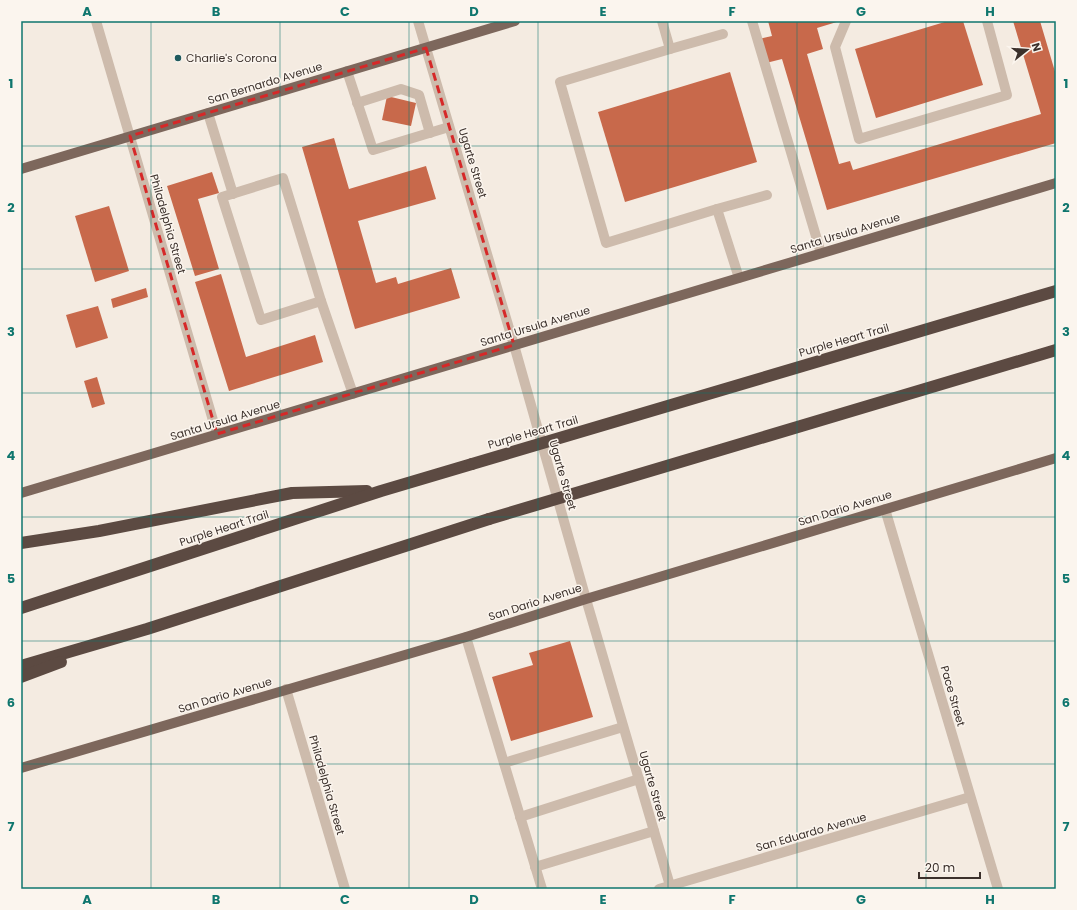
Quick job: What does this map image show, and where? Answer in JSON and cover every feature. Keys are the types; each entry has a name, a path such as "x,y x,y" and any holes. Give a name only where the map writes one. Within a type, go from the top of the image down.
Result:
{"highway":[{"name":"Purple Heart Trail","path":"21,608 381,491 1056,291"},
{"path":"21,666 147,629 489,519 1056,350"},
{"path":"21,543 99,530 292,492 381,491"},
{"path":"21,677 147,629"}],"main road":[{"name":"San Bernardo Avenue","path":"21,169 515,21"},
{"name":"Santa Ursula Avenue","path":"21,493 1056,183"},
{"name":"San Dario Avenue","path":"21,768 466,636 1056,458"}],"street":[{"name":"Philadelphia Street","path":"96,21 217,434"},
{"name":"Ugarte Street","path":"418,21 514,345 623,727 671,887"},
{"path":"662,21 670,49"},
{"path":"752,21 821,253"},
{"path":"846,21 835,47 858,139 1008,95 987,21"},
{"path":"723,34 560,82 606,243 767,195"},
{"path":"347,71 373,150 449,127"},
{"path":"357,103 401,89 419,95 430,133"},
{"path":"208,113 232,194"},
{"path":"321,302 261,320 222,197 283,178 321,302 353,394"},
{"path":"717,210 739,278"},
{"name":"Pace Street","path":"885,509 998,889"},
{"path":"466,636 542,889"},
{"name":"Philadelphia Street","path":"286,689 345,889"},
{"path":"504,763 623,727"},
{"path":"520,816 639,779"},
{"name":"San Eduardo Avenue","path":"659,889 671,887 970,797"},
{"path":"535,867 654,831"}],"highlighted area":[{"path":"426,48 514,345 217,434 130,136"}],"building":[{"path":"768,21 840,21 817,28 823,49 807,54 839,164 850,161 853,170 1041,114 1013,21 1040,21 1056,75 1056,143 827,210 782,59 766,63 759,39 772,36"},
{"path":"948,21 963,21 983,85 876,118 855,49"},
{"path":"730,72 757,162 625,202 598,112"},
{"path":"387,96 416,103 411,126 382,120"},
{"path":"334,138 349,189 426,166 436,199 358,221 376,283 396,277 398,284 451,268 460,298 355,329 302,147"},
{"path":"212,172 219,193 198,199 219,269 195,276 167,186"},
{"path":"109,206 129,271 95,282 75,216"},
{"path":"221,274 246,357 315,335 323,362 229,391 195,282"},
{"path":"146,288 148,297 113,308 111,299"},
{"path":"98,306 108,338 76,348 66,315"},
{"path":"97,377 105,404 92,408 84,381"},
{"path":"570,641 593,717 511,741 492,677 533,665 529,653"}],"place":[{"name":"Charlie's Corona","path":"178,58"}]}
